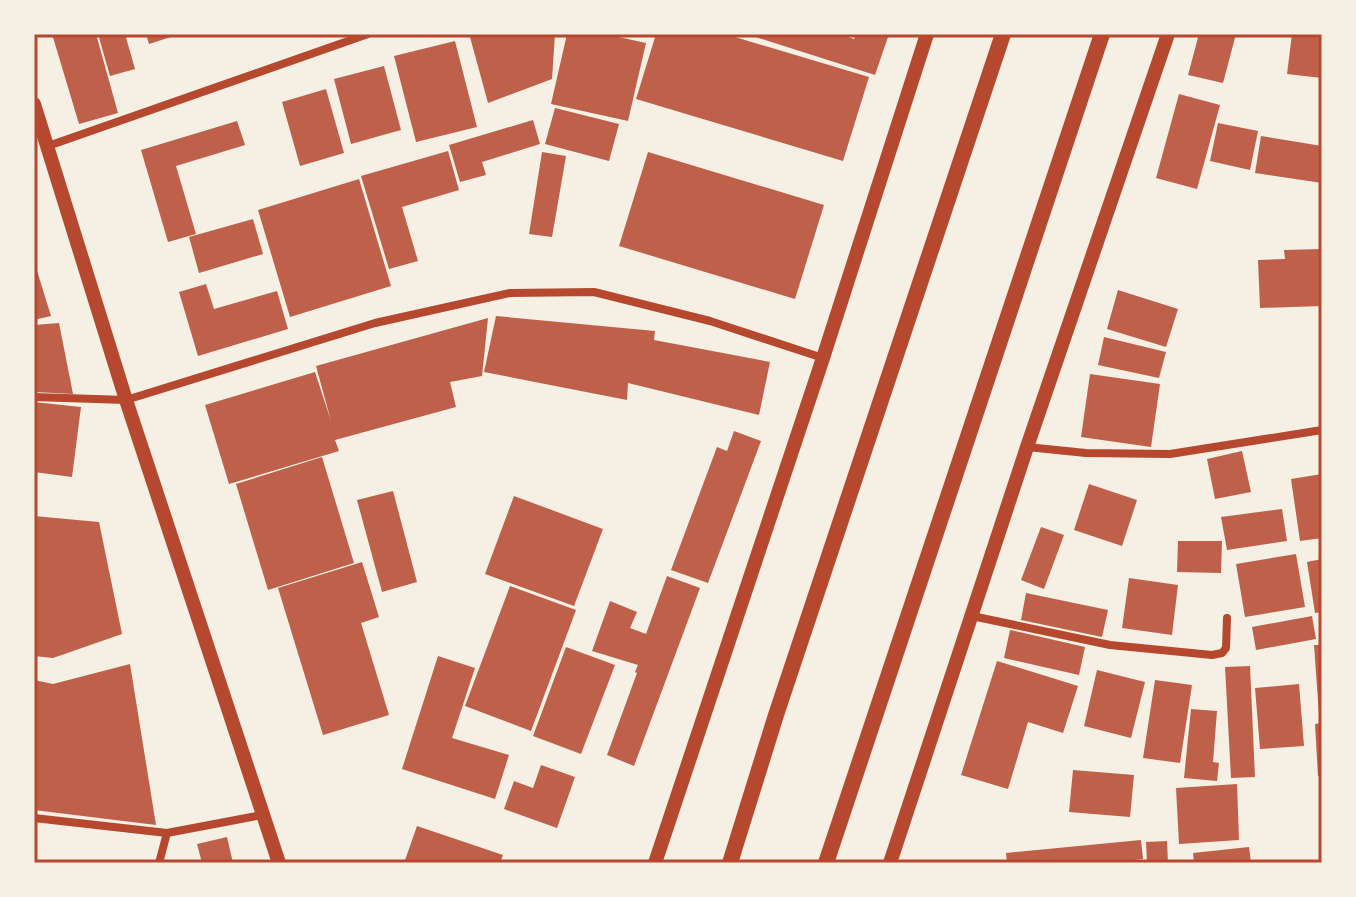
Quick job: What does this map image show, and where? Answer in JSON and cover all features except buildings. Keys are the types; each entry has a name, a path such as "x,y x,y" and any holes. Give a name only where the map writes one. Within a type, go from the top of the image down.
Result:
{"main road":[{"path":"730,863 781,700 1003,34"},
{"path":"826,863 1102,34"}],"street":[{"path":"48,146 368,34"},
{"path":"655,863 927,34"},
{"path":"890,863 1168,34"},
{"path":"34,104 126,400 279,863"},
{"path":"34,397 126,400 375,323 510,293 594,292 710,321 823,358"},
{"path":"1027,447 1086,453 1170,454 1322,430"},
{"path":"972,616 1110,645 1212,655 1222,653 1226,648 1227,618"},
{"path":"34,818 167,833 262,815"},
{"path":"159,863 167,833"}]}
